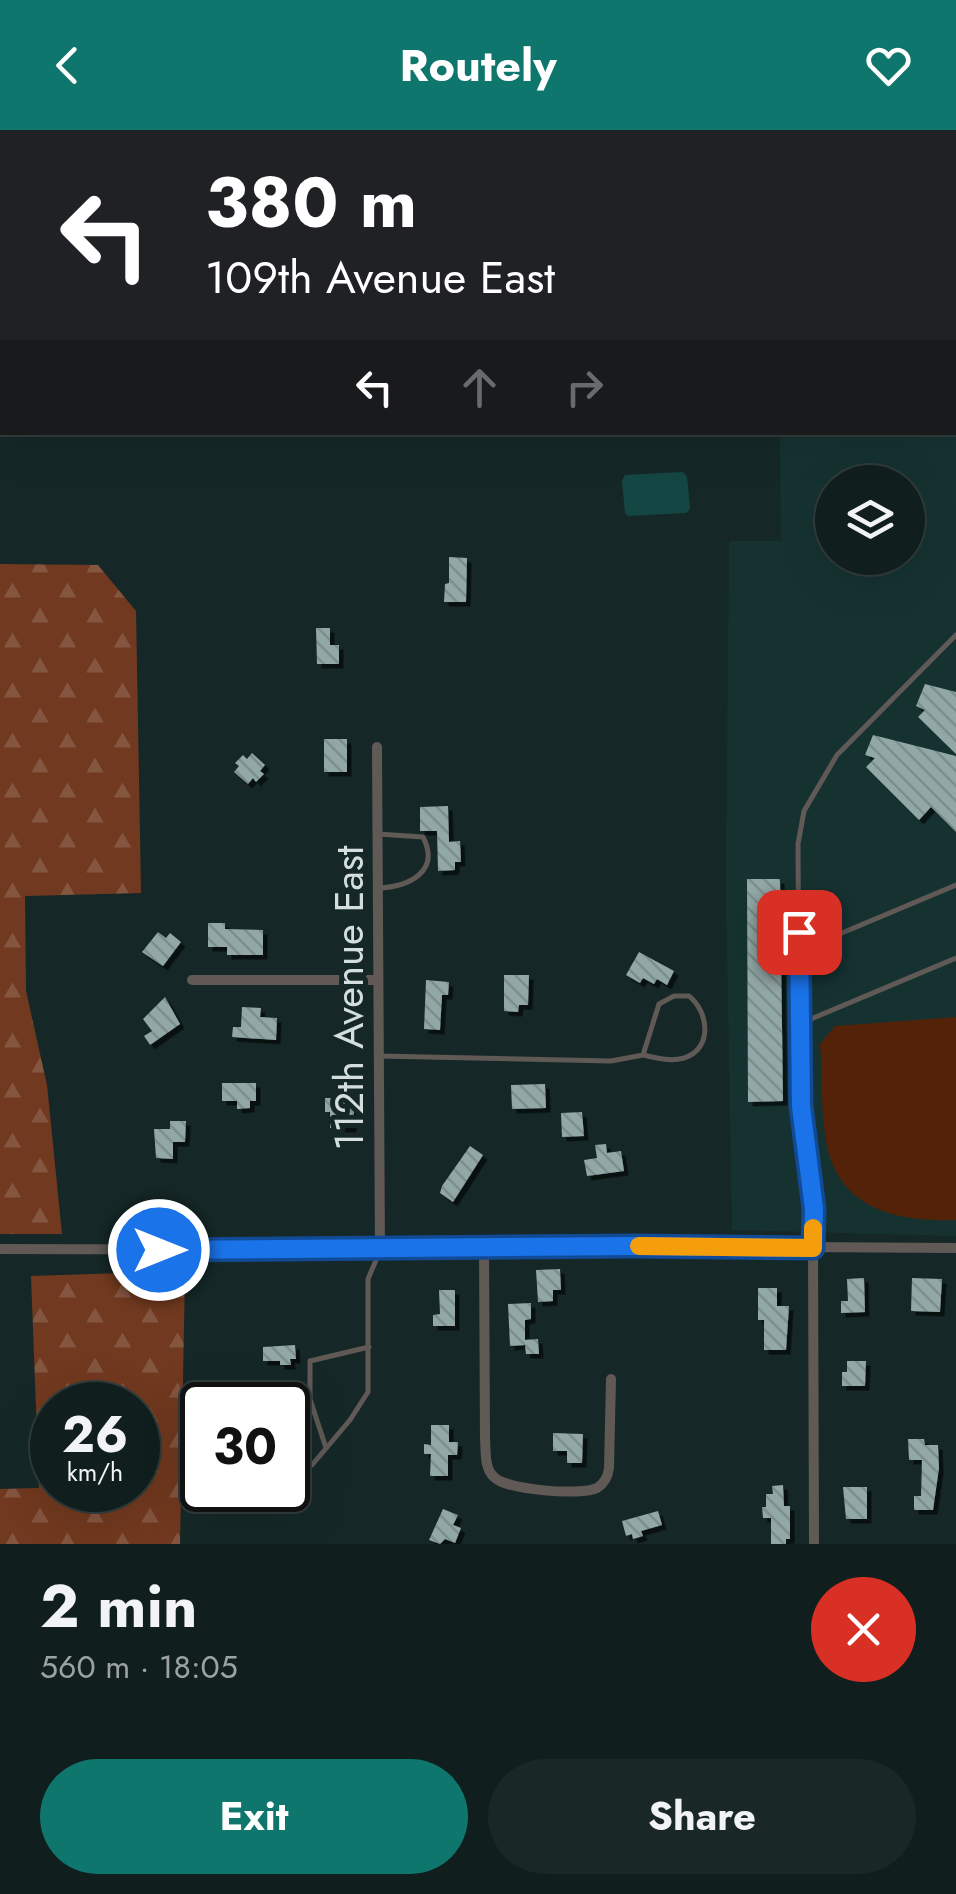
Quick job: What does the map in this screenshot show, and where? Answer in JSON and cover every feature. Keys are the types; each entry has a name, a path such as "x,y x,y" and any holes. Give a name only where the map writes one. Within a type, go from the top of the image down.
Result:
{"street":[{"name":"112th Avenue East","path":"377,746 380,1250"},
{"path":"192,980 378,980"},
{"path":"484,1247 484,1438 492,1475 504,1483 548,1490 573,1492 600,1486 608,1478 610,1468 611,1379"},
{"path":"813,1248 814,1544"},
{"path":"0,1249 956,1248"}],"lane":[{"path":"813,1248 814,1209 801,1106 799,1024 798,844 804,812 837,755 956,635"},
{"path":"378,834 423,837 427,848 424,869 418,878 398,888 378,888"},
{"path":"799,950 956,885"},
{"path":"799,1024 956,958"},
{"path":"379,1056 556,1062 611,1061 643,1055 673,1060 690,1056 701,1046 706,1030 696,1002 689,996 674,996 659,1004 643,1055"},
{"path":"310,1467 368,1392 368,1279 380,1250"},
{"path":"326,1448 310,1400 310,1362 370,1347"}],"shaded area":[{"path":"780,435 956,435 956,1236 732,1230 726,890 729,541 781,541"},
{"path":"683,472 687,477 690,509 686,513 625,513 625,475"},
{"path":"956,1017 956,1220 894,1215 859,1199 834,1168 822,1108 820,1044 835,1026"}],"green space":[{"path":"0,564 98,565 136,611 141,893 25,896 26,991 47,1085 62,1234 0,1234"},
{"path":"185,1271 180,1544 0,1544 0,1489 30,1488 30,1512 160,1512 160,1382 35,1382 31,1276"}],"building":[{"path":"449,557 467,558 466,602 444,602"},
{"path":"316,628 330,628 330,645 339,645 339,664 317,664"},
{"path":"925,684 956,692 956,754 918,717 925,710 916,706"},
{"path":"873,735 956,756 956,832 931,807 919,820 866,767 875,758 865,755"},
{"path":"324,739 347,739 347,772 324,772"},
{"path":"252,753 265,765 260,771 264,774 248,784 234,772 239,766 235,763"},
{"path":"448,806 449,842 460,841 461,862 455,862 455,870 438,871 437,831 420,831 420,807"},
{"path":"747,879 780,879 783,1101 748,1102"},
{"path":"208,923 225,923 225,929 263,930 263,955 227,955 227,947 208,947"},
{"path":"158,932 166,938 170,933 181,942 163,966 142,952"},
{"path":"639,952 674,971 667,985 657,979 654,984 643,978 640,983 626,975"},
{"path":"504,975 529,975 528,1005 519,1005 518,1012 504,1011"},
{"path":"426,980 449,982 448,995 442,995 440,1030 424,1029"},
{"path":"165,997 180,1024 150,1045 144,1036 152,1031 143,1019"},
{"path":"242,1007 261,1008 260,1017 277,1018 276,1040 232,1037 233,1027 241,1027"},
{"path":"222,1083 256,1083 256,1101 250,1101 250,1108 237,1109 237,1101 222,1101"},
{"path":"545,1084 546,1108 512,1109 511,1085"},
{"path":"325,1098 356,1098 352,1128 330,1128"},
{"path":"582,1112 584,1136 562,1137 561,1113"},
{"path":"170,1121 186,1121 185,1142 173,1142 173,1159 156,1158 154,1129 170,1129"},
{"path":"606,1144 607,1153 621,1151 624,1171 587,1176 584,1160 597,1158 595,1145"},
{"path":"470,1146 483,1155 453,1202 440,1193 442,1186"},
{"path":"560,1269 561,1290 553,1290 553,1301 538,1302 536,1270"},
{"path":"864,1278 865,1312 841,1313 841,1301 848,1301 847,1279"},
{"path":"912,1278 942,1279 940,1312 911,1311"},
{"path":"758,1288 777,1288 777,1306 789,1306 786,1350 764,1350 764,1320 758,1320"},
{"path":"439,1290 455,1290 455,1326 433,1326 433,1315 440,1314"},
{"path":"531,1303 531,1319 525,1320 525,1340 538,1339 539,1354 526,1354 525,1345 510,1346 508,1304"},
{"path":"295,1345 296,1359 290,1359 291,1365 263,1361 263,1347"},
{"path":"847,1361 866,1361 865,1386 842,1386"},
{"path":"431,1425 449,1425 449,1442 458,1442 457,1455 448,1455 448,1476 430,1476 431,1454 424,1454 424,1444 431,1445"},
{"path":"553,1433 583,1434 582,1463 567,1463 567,1451 553,1451"},
{"path":"908,1439 924,1439 925,1445 938,1445 933,1510 914,1510 914,1496 921,1496 922,1460 909,1460"},
{"path":"783,1485 784,1506 790,1506 790,1539 786,1539 786,1544 771,1544 771,1518 763,1518 762,1507 766,1507 766,1494 773,1494 772,1486"},
{"path":"843,1487 867,1487 867,1519 846,1519"},
{"path":"443,1509 458,1515 453,1525 461,1528 455,1543 429,1540"},
{"path":"658,1511 662,1525 641,1531 643,1536 626,1536 622,1521"}],"slow traffic":[{"path":"639,1246 813,1248 813,1228"}],"route":[{"path":"159,1250 813,1248 814,1209 801,1106 799,932"}]}
